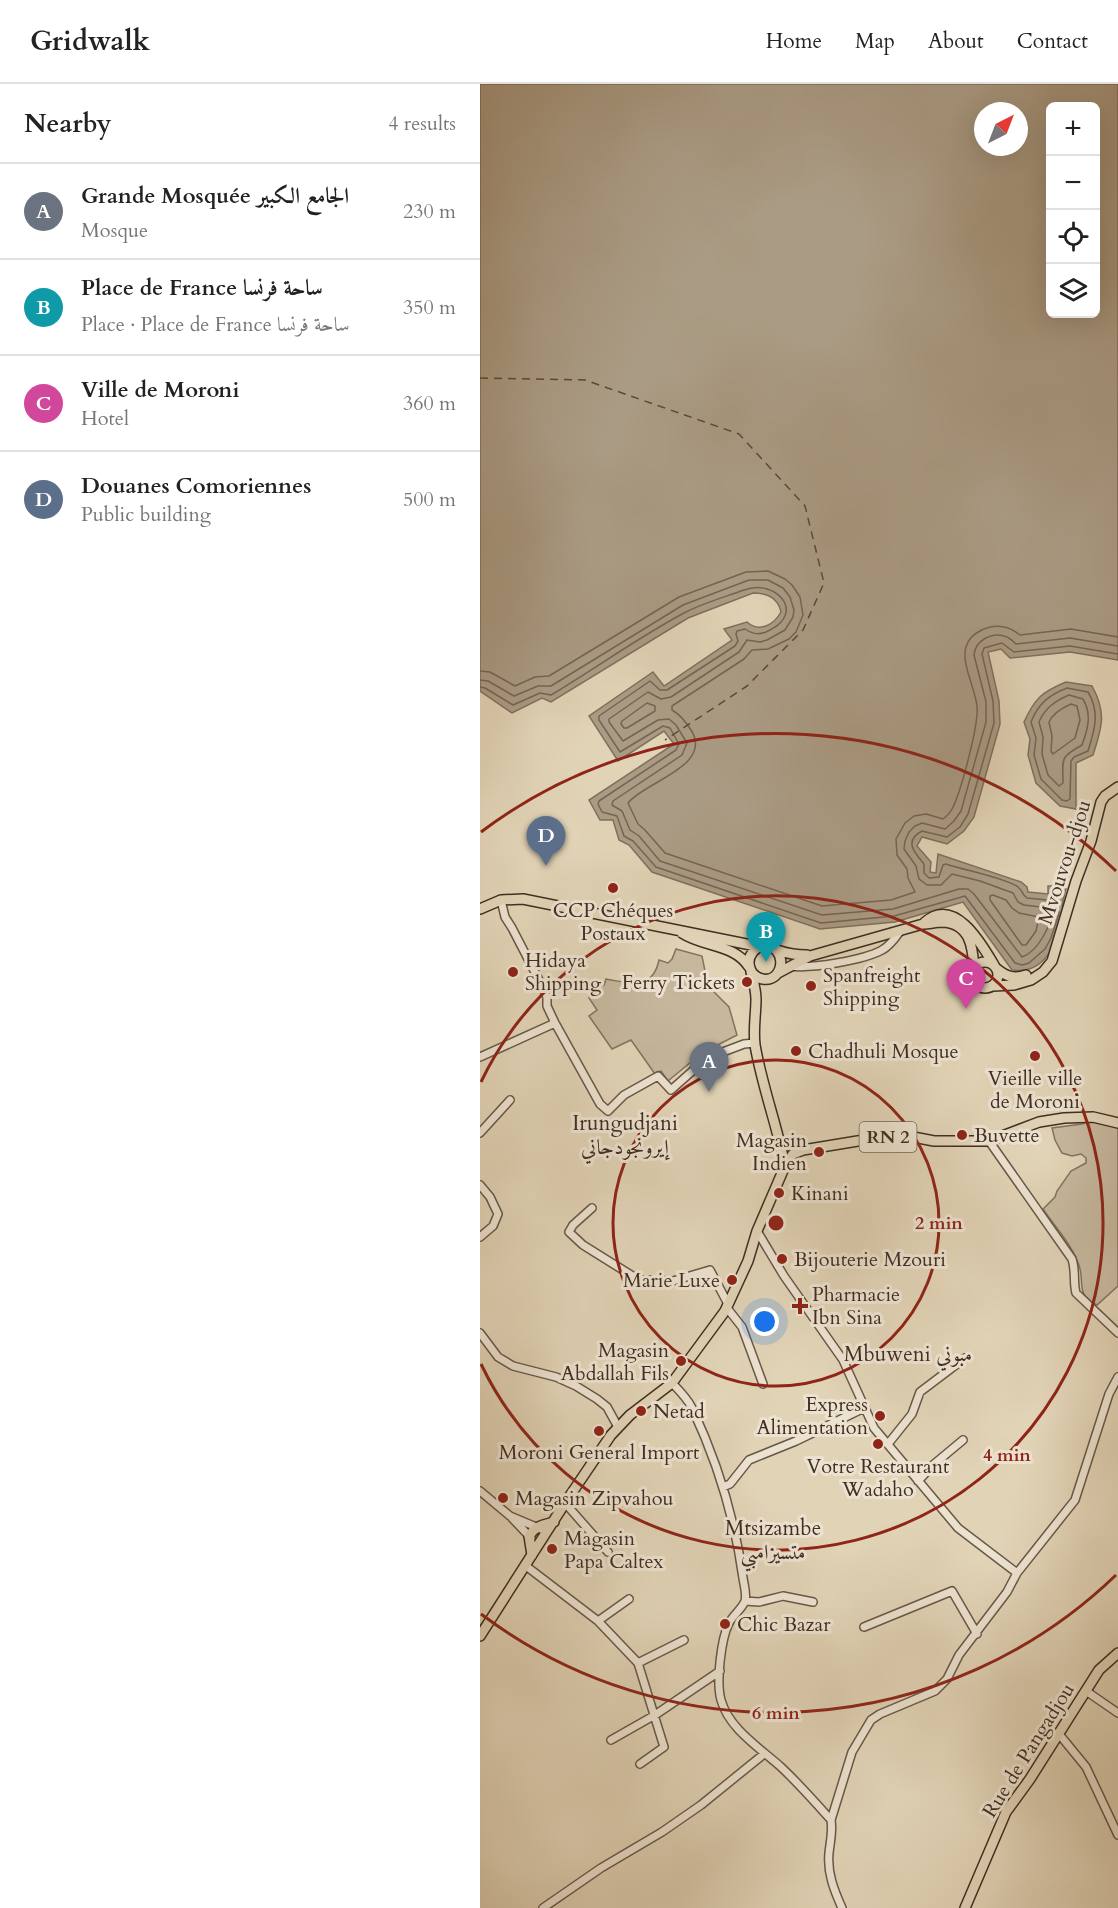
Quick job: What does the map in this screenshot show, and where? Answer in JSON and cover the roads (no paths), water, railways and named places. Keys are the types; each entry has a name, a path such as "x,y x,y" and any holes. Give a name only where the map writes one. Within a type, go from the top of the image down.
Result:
{"main road":[{"name":"Mvouvou-djou","path":"995,967 1008,977 1022,976 1041,968 1055,948 1091,841 1101,802 1105,796 1116,791"},
{"path":"480,909 501,900 523,899 761,947 771,947 794,955 810,956"},
{"path":"678,930 690,938 728,950 744,960 759,978 774,976 810,956 923,924 946,922 963,929 971,940 974,969 972,978 976,985 984,989 993,986 998,977 995,967 973,932 956,919 943,915 929,918 923,924"},
{"path":"761,947 756,949 750,957 756,997 755,1043 765,1095 780,1141 785,1166"},
{"name":"Mvouvou-djou","path":"993,986 1023,982 1036,976 1052,961 1055,948"},
{"path":"756,997 782,964 776,950"},
{"path":"974,969 983,962 995,967"},
{"name":"RN 2","path":"797,1152 882,1137 908,1136 934,1141 989,1141 1039,1122 1064,1118 1093,1117 1118,1123"},
{"path":"480,1636 601,1448 630,1415 672,1383 727,1306 748,1261 757,1232 785,1166 797,1152 780,1141"},
{"path":"532,1555 529,1536 536,1527 554,1522"},
{"name":"Rue de Pangadjou","path":"965,1908 1006,1812 1030,1779 1099,1670 1118,1653"}],"street":[{"path":"501,900 507,922 541,984 555,1023 600,1104 608,1111 624,1095 658,1076 671,1090 707,1058 744,1044 755,1043"},
{"path":"790,966 804,968 837,963 879,952 888,946 902,930"},
{"path":"480,1057 555,1023"},
{"path":"480,1133 510,1100"},
{"path":"989,1141 1072,1259 1075,1268 1076,1293 1118,1333"},
{"path":"480,1185 490,1197 498,1214 493,1226 480,1237"},
{"path":"592,1208 573,1225 569,1232 583,1245 627,1274 645,1282 673,1281 710,1270 727,1306 742,1327 763,1384"},
{"path":"757,1232 784,1276 843,1360 874,1428 958,1528 1017,1573"},
{"path":"480,1333 498,1357 513,1366 556,1377 597,1399 608,1407 618,1427"},
{"path":"888,1444 912,1414 920,1392 965,1358"},
{"path":"842,1908 832,1885 828,1866 831,1820 852,1752 871,1720 935,1691 946,1679 959,1655 1007,1592 1017,1573 1077,1498 1109,1394 1118,1377"},
{"path":"672,1383 684,1395 691,1407 723,1487 740,1552 746,1592 745,1601 727,1627 719,1688 724,1708 744,1734 801,1787 831,1820"},
{"path":"723,1487 730,1484 749,1460 796,1441 864,1408"},
{"path":"918,1481 963,1440"},
{"path":"480,1491 539,1544"},
{"path":"565,1503 608,1552"},
{"path":"510,1516 547,1533"},
{"path":"526,1566 598,1621 638,1663 664,1747 640,1764"},
{"path":"864,1627 952,1591 976,1634"},
{"path":"745,1601 759,1602 783,1596 813,1602"},
{"path":"598,1621 629,1599"},
{"path":"638,1663 684,1640"},
{"path":"611,1740 655,1715 720,1671"},
{"path":"1086,1691 1118,1713"},
{"path":"1059,1734 1086,1767 1118,1835"},
{"path":"543,1908 601,1868 662,1832 701,1805 764,1754"}],"water":[{"path":"480,84 1118,84 1118,660 1070,652 1010,658 1001,649 988,652 999,701 1000,724 974,817 964,831 947,844 922,837 917,846 931,862 930,872 936,873 938,854 1021,882 1027,887 1028,892 1048,894 1048,886 1064,886 1066,889 1062,905 1065,911 1059,932 1043,961 1025,970 1012,970 963,902 895,922 820,929 652,872 629,845 619,840 613,820 600,820 589,800 674,744 664,731 618,761 589,716 653,672 664,686 732,640 724,629 747,622 756,627 770,624 781,612 775,600 767,595 753,593 688,618 551,702 542,698 512,713 480,691"},
{"path":"1066,682 1092,686 1100,704 1102,720 1093,755 1076,763 1076,809 1060,806 1036,783 1028,755 1030,739 1024,722 1040,697"}],"place":[{"name":"Douanes Comoriennes","path":"546,866"},
{"name":"CCP Chéques Postaux","path":"613,888"},
{"name":"Place de France ساحة فرنسا","path":"766,962"},
{"name":"Hidaya Shipping","path":"513,972"},
{"name":"Ferry Tickets","path":"747,982"},
{"name":"Spanfreight Shipping","path":"811,986"},
{"name":"Ville de Moroni","path":"966,1009"},
{"name":"Chadhuli Mosque","path":"796,1051"},
{"name":"Vieille ville de Moroni","path":"1035,1056"},
{"name":"Grande Mosquée الجامع الكبير","path":"709,1092"},
{"name":"Buvette","path":"962,1135"},
{"name":"Magasin Indien","path":"819,1152"},
{"name":"Kinani","path":"779,1193"},
{"name":"Bijouterie Mzouri","path":"782,1259"},
{"name":"Marie Luxe","path":"732,1280"},
{"name":"Pharmacie Ibn Sina","path":"800,1306"},
{"name":"Magasin Abdallah Fils","path":"681,1361"},
{"name":"Netad","path":"641,1411"},
{"name":"Express Alimentation","path":"880,1416"},
{"name":"Moroni General Import","path":"599,1431"},
{"name":"Votre Restaurant Wadaho","path":"878,1444"},
{"name":"Magasin Zipvahou","path":"503,1498"},
{"name":"Magasin Papa Caltex","path":"552,1549"},
{"name":"Chic Bazar","path":"725,1624"}],"district":[{"name":"Irungudjani إيرونجودجاني","path":"625,1135"},
{"name":"Mbuweni مبوني","path":"908,1354"},
{"name":"Mtsizambe متسيزامبي","path":"773,1540"}]}
